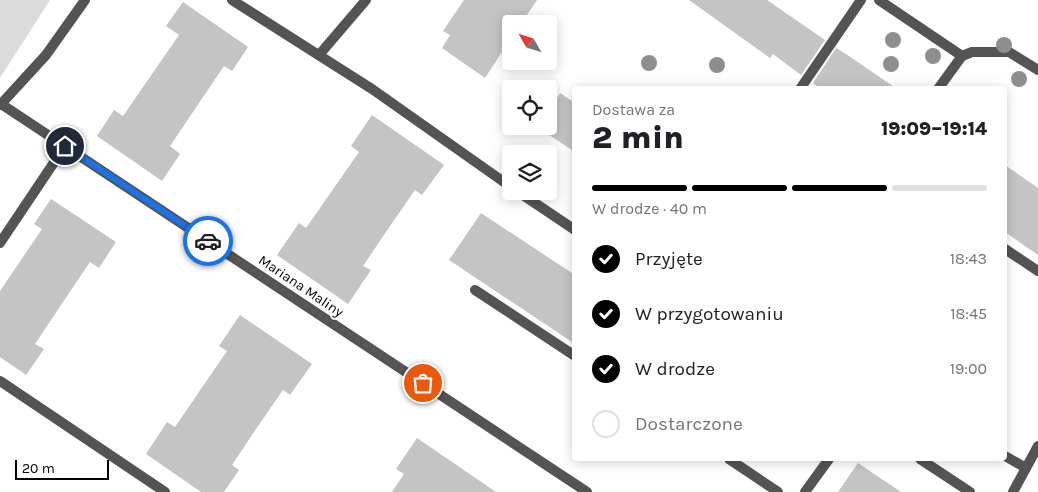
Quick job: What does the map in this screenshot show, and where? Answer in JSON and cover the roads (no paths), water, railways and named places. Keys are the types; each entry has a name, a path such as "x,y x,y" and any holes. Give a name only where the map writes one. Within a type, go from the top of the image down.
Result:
{"street":[{"path":"1,104 46,55 85,0"},
{"path":"234,0 372,89 502,181"},
{"path":"318,55 366,0"},
{"path":"802,86 861,0"},
{"path":"879,0 962,56"},
{"path":"940,86 962,56 972,52 1009,52 1038,70"},
{"name":"Mariana Maliny","path":"1,104 587,492"},
{"path":"0,243 65,146"},
{"path":"530,200 572,228"},
{"path":"1007,250 1038,271"},
{"path":"475,290 572,354"},
{"path":"0,381 165,492"},
{"path":"1013,492 1038,446"},
{"path":"1007,457 1026,468"},
{"path":"732,461 778,492"},
{"path":"805,492 828,461"},
{"path":"923,461 970,492"}]}
